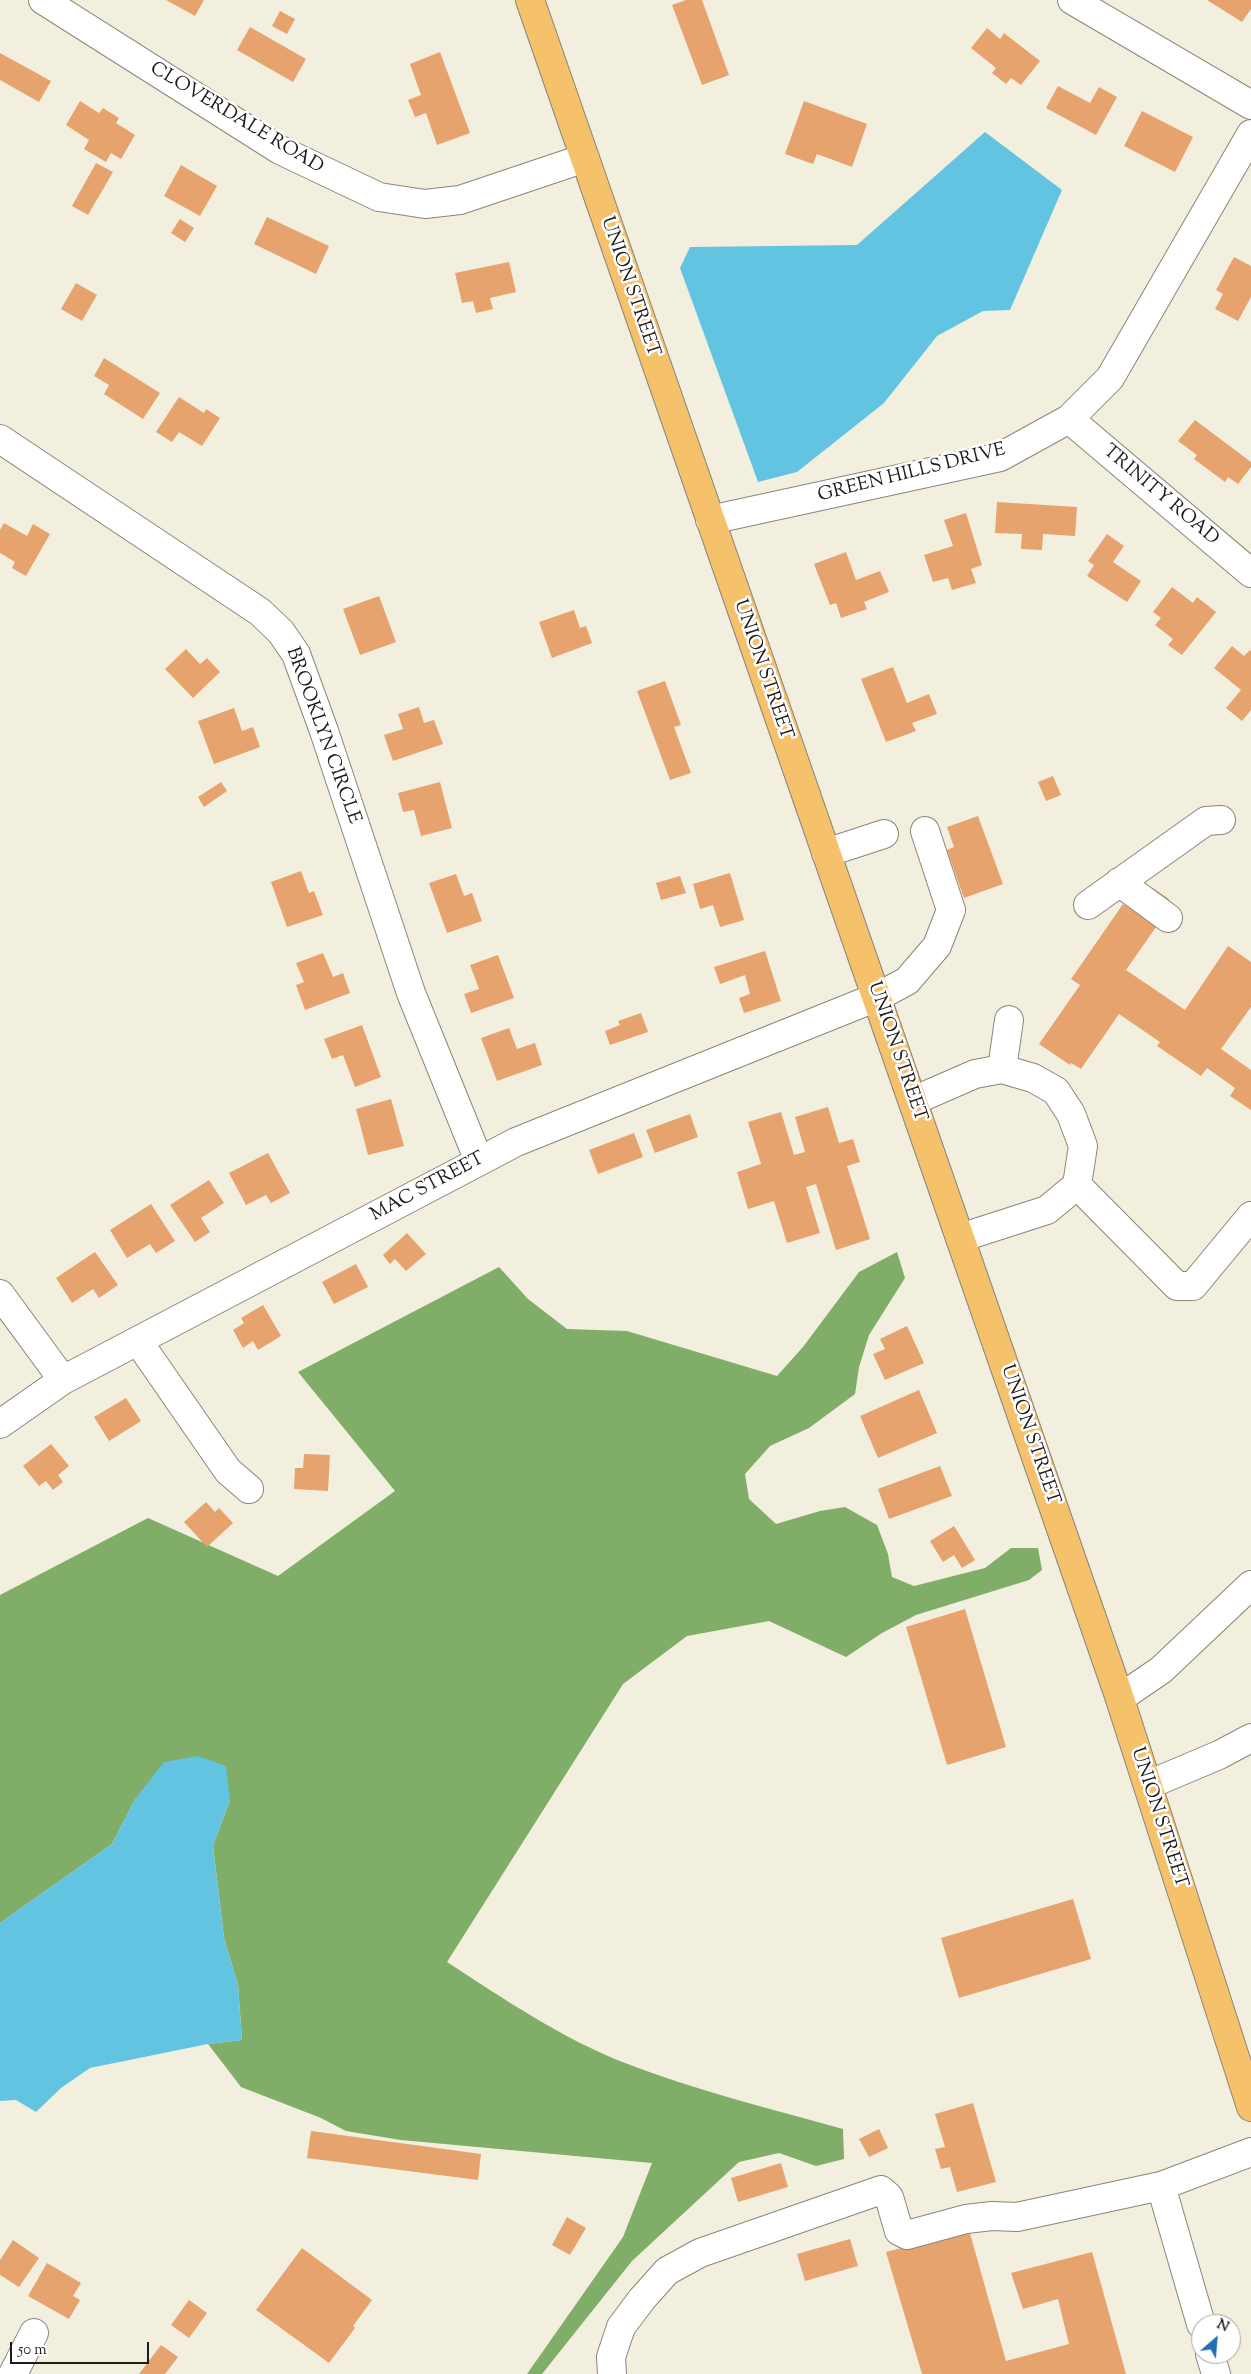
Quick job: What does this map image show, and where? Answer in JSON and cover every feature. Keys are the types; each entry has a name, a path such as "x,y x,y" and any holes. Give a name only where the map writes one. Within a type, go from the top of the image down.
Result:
{"main road":[{"name":"UNION STREET","path":"530,0 1120,1698 1251,2108"}],"street":[{"name":"CLOVERDALE ROAD","path":"43,0 280,150 379,198 425,204 460,200 585,158"},
{"path":"1072,0 1251,105"},
{"name":"GREEN HILLS DRIVE","path":"710,520 1000,456 1069,419 1110,378 1251,134"},
{"name":"TRINITY ROAD","path":"1069,419 1251,573"},
{"name":"BROOKLYN CIRCLE","path":"0,439 260,612 281,632 296,654 324,731 411,993 479,1161"},
{"path":"1088,905 1206,821 1221,820"},
{"name":"MAC STREET","path":"0,1424 63,1380 516,1142 877,997 907,981 937,946 951,910 925,831"},
{"path":"826,853 884,834"},
{"path":"1119,882 1168,918"},
{"path":"1002,1068 1009,1020"},
{"path":"913,1100 975,1074 1002,1068 1033,1078 1056,1092 1071,1114 1082,1146 1086,1172 1177,1286 1193,1286 1251,1216"},
{"path":"960,1238 1047,1210 1086,1172"},
{"path":"0,1294 63,1380"},
{"path":"138,1341 228,1471 249,1489"},
{"path":"1120,1698 1161,1670 1251,1585"},
{"path":"1148,1785 1219,1756 1251,1738"},
{"path":"612,2374 611,2356 622,2327 642,2299 667,2271 700,2253 882,2190 890,2197 900,2231 907,2236 966,2219 992,2216 1017,2217 1161,2186 1251,2152"},
{"path":"1161,2186 1198,2314"},
{"path":"13,2374 34,2333"}],"green space":[{"path":"897,1252 905,1278 869,1335 859,1367 855,1394 809,1428 770,1446 745,1474 749,1499 776,1524 820,1511 845,1507 877,1525 888,1554 892,1577 914,1586 985,1568 1011,1548 1038,1548 1042,1570 1029,1580 916,1615 882,1633 846,1657 769,1621 687,1636 623,1684 447,1962 511,2004 601,2053 652,2073 706,2090 843,2129 844,2159 816,2166 779,2153 739,2162 632,2261 542,2374 527,2374 623,2237 652,2163 401,2140 346,2131 321,2118 241,2087 208,2044 242,2040 238,1985 224,1938 213,1846 230,1800 135,1799 112,1844 0,1923 0,1595 148,1518 278,1576 395,1491 298,1372 499,1267 528,1299 567,1329 627,1331 777,1376 803,1347 859,1272"}],"water":[{"path":"985,132 1062,190 1010,310 983,311 937,336 884,403 797,472 758,482 680,268 690,247 857,245"},
{"path":"198,1756 226,1766 230,1800 213,1846 224,1938 238,1985 242,2040 208,2044 90,2068 61,2088 36,2112 16,2100 0,2101 0,1923 112,1844 135,1799 164,1762"}],"building":[{"path":"166,0 204,0 195,16"},
{"path":"686,0 702,0 729,75 702,85 672,5"},
{"path":"1207,0 1251,0 1251,9 1242,22"},
{"path":"280,11 295,19 287,34 272,26"},
{"path":"250,27 306,59 293,82 237,50"},
{"path":"987,28 1000,39 1004,33 1040,61 1021,85 1011,78 1006,84 992,73 996,68 971,48"},
{"path":"440,52 470,133 437,145 426,113 415,117 408,100 421,95 410,64"},
{"path":"0,53 51,81 39,102 0,80"},
{"path":"1058,86 1090,103 1099,87 1117,97 1096,135 1046,108"},
{"path":"80,101 99,113 103,108 119,118 116,123 135,135 121,159 111,153 106,162 84,149 89,140 66,125"},
{"path":"804,101 867,124 852,167 817,154 813,164 785,154"},
{"path":"1142,111 1193,137 1175,172 1124,146"},
{"path":"96,163 113,172 88,215 72,206"},
{"path":"181,165 217,186 200,216 164,196"},
{"path":"267,217 329,246 316,274 254,244"},
{"path":"180,219 194,228 185,242 171,233"},
{"path":"1234,257 1251,266 1251,297 1238,321 1215,309 1223,294 1216,290"},
{"path":"509,262 516,292 490,298 493,309 476,313 473,301 462,303 455,273"},
{"path":"76,283 97,295 82,321 61,309"},
{"path":"104,358 160,393 143,419 104,394 109,385 94,376"},
{"path":"179,397 204,413 206,409 220,418 202,446 179,432 172,442 156,432"},
{"path":"1195,420 1251,462 1251,467 1238,484 1228,477 1225,482 1194,459 1197,455 1178,441"},
{"path":"997,502 1077,507 1075,536 1043,534 1042,550 1021,549 1022,534 995,533"},
{"path":"966,513 982,565 971,569 976,583 952,590 948,578 933,582 924,555 953,546 944,520"},
{"path":"4,523 27,536 33,524 50,534 26,576 12,568 15,562 0,553 0,530"},
{"path":"1107,534 1124,546 1113,562 1141,581 1127,602 1087,576 1094,565 1088,561"},
{"path":"846,552 856,580 880,571 889,592 864,602 867,609 841,618 836,603 830,605 814,564"},
{"path":"1172,587 1193,603 1197,597 1216,612 1182,655 1168,645 1173,639 1155,625 1161,618 1153,612"},
{"path":"379,596 396,642 360,655 343,609"},
{"path":"574,610 580,628 586,626 592,643 552,658 539,622"},
{"path":"1232,646 1244,656 1251,651 1251,710 1242,721 1226,708 1241,690 1214,668"},
{"path":"186,649 200,664 207,658 220,672 193,698 165,669"},
{"path":"893,667 907,703 929,694 937,714 912,723 916,731 886,742 861,679"},
{"path":"665,681 681,725 674,727 691,773 670,780 637,691"},
{"path":"419,707 424,723 434,720 443,744 393,761 384,735 403,729 398,714"},
{"path":"234,708 242,731 253,727 260,747 214,764 198,721"},
{"path":"1053,776 1061,795 1046,801 1038,782"},
{"path":"221,782 227,791 204,807 198,797"},
{"path":"440,782 452,828 421,836 414,810 403,812 398,793"},
{"path":"978,816 1003,884 964,898 947,850 954,847 947,827"},
{"path":"301,871 309,893 314,891 323,915 287,927 271,882"},
{"path":"730,873 744,920 720,927 713,905 700,909 693,884"},
{"path":"456,874 464,896 472,893 482,921 447,933 429,883"},
{"path":"680,876 686,893 661,900 656,883"},
{"path":"1153,888 1169,899 1151,923 1156,927 1126,970 1185,1010 1228,946 1251,962 1251,1007 1221,1049 1251,1070 1251,1110 1230,1096 1235,1088 1207,1068 1201,1076 1157,1046 1160,1042 1119,1014 1081,1069 1071,1063 1070,1065 1039,1044 1080,985 1071,979 1123,904 1136,912"},
{"path":"765,951 781,1001 744,1013 739,998 750,994 745,975 720,984 714,967"},
{"path":"323,953 333,977 343,973 350,993 305,1010 296,985 304,982 296,963"},
{"path":"498,955 514,998 471,1013 464,994 479,989 470,965"},
{"path":"641,1013 648,1032 610,1045 605,1031 620,1025 618,1021"},
{"path":"362,1025 381,1077 355,1087 343,1055 332,1059 324,1039"},
{"path":"509,1028 517,1049 535,1043 542,1065 497,1081 481,1038"},
{"path":"391,1099 404,1146 368,1155 356,1109"},
{"path":"828,1107 839,1143 853,1139 860,1162 847,1166 870,1239 836,1250 816,1184 806,1187 820,1233 787,1243 774,1201 748,1209 737,1172 761,1164 748,1122 781,1112 794,1155 805,1152 795,1117"},
{"path":"690,1114 698,1137 655,1153 646,1130"},
{"path":"634,1133 643,1157 598,1174 589,1150"},
{"path":"268,1153 290,1193 271,1203 266,1195 246,1205 229,1173"},
{"path":"209,1180 224,1203 201,1218 210,1232 195,1242 170,1205"},
{"path":"151,1204 175,1241 156,1253 150,1244 127,1258 110,1230"},
{"path":"407,1233 426,1254 406,1271 395,1259 390,1264 383,1255"},
{"path":"95,1252 118,1285 99,1298 93,1289 72,1303 56,1278"},
{"path":"356,1264 368,1287 334,1304 322,1282"},
{"path":"263,1305 281,1336 258,1350 253,1341 243,1348 233,1330 244,1323 241,1318"},
{"path":"907,1326 924,1363 885,1380 873,1354 885,1349 880,1339"},
{"path":"919,1390 937,1433 878,1458 860,1416"},
{"path":"126,1398 141,1421 109,1441 94,1417"},
{"path":"51,1444 69,1466 58,1475 63,1482 53,1490 46,1481 39,1486 23,1466"},
{"path":"304,1454 330,1455 328,1491 294,1489 295,1468 303,1468"},
{"path":"940,1466 952,1496 889,1519 878,1489"},
{"path":"206,1502 215,1512 219,1508 233,1523 207,1547 184,1522"},
{"path":"954,1526 975,1560 962,1568 954,1555 943,1562 930,1541"},
{"path":"965,1609 1006,1747 947,1765 906,1627"},
{"path":"1073,1899 1091,1959 959,1998 941,1938"},
{"path":"973,2103 996,2182 957,2192 950,2167 941,2169 935,2149 945,2147 935,2114"},
{"path":"879,2129 888,2148 869,2157 859,2139"},
{"path":"311,2131 481,2154 478,2180 307,2158"},
{"path":"781,2163 788,2187 738,2202 731,2178"},
{"path":"567,2217 586,2228 570,2255 552,2245"},
{"path":"969,2230 1006,2361 1069,2344 1058,2299 1023,2309 1011,2273 1092,2252 1126,2374 922,2374 886,2252"},
{"path":"850,2239 858,2266 805,2281 797,2254"},
{"path":"13,2240 39,2258 19,2287 0,2275 0,2260"},
{"path":"302,2248 372,2300 353,2326 355,2328 329,2363 256,2310"},
{"path":"47,2263 81,2283 73,2296 80,2300 69,2319 28,2296"},
{"path":"189,2300 207,2313 189,2338 171,2325"},
{"path":"161,2345 178,2357 165,2374 139,2374"}]}
